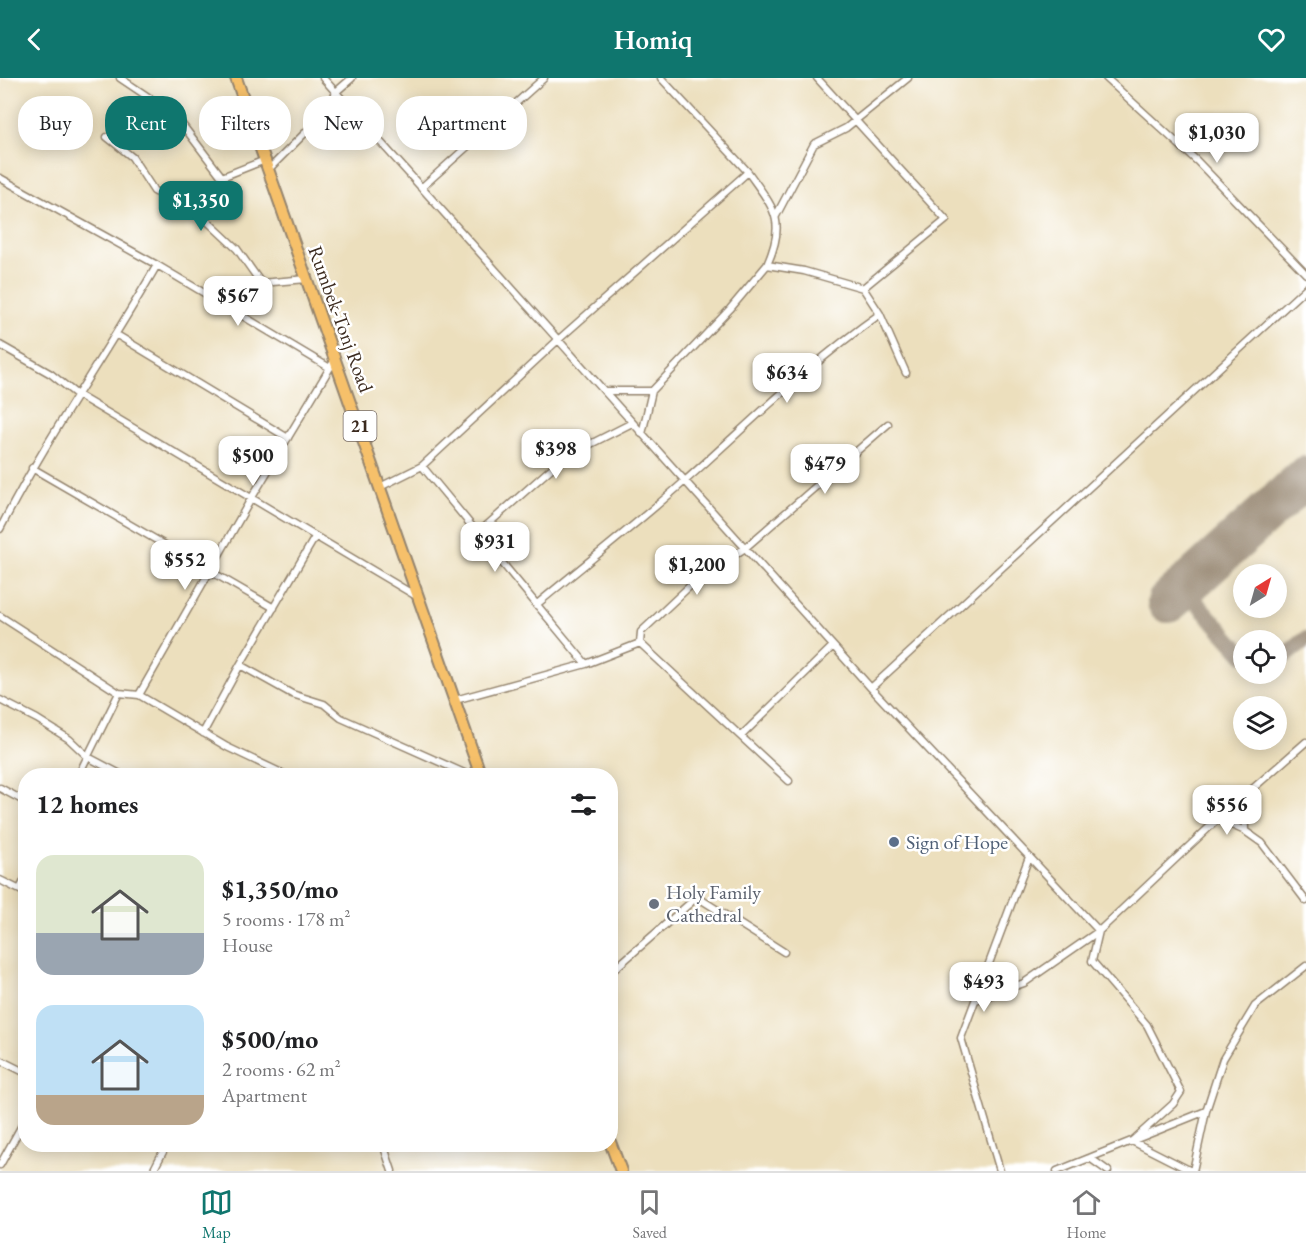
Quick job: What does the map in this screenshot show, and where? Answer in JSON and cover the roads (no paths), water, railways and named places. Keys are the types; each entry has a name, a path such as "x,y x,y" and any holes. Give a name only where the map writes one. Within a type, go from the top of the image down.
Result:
{"main road":[{"name":"Rumbek-Tonj Road","path":"237,78 308,279 333,364 382,486 479,768"},
{"path":"614,1152 621,1171"}],"street":[{"path":"120,78 175,115 222,177 267,164 325,113 337,91 352,78"},
{"path":"323,78 871,688 1099,931"},
{"path":"420,188 544,78"},
{"path":"661,78 747,172 776,216"},
{"path":"817,78 946,220 863,288"},
{"path":"642,434 652,391 730,309 767,265 776,244 776,216 814,144 856,121 908,78"},
{"path":"1106,78 1197,161 1306,273"},
{"path":"123,150 132,157 154,190 205,219 237,249 261,283 308,279"},
{"path":"382,486 422,466 558,340 747,172"},
{"path":"0,178 333,364 251,499 139,695"},
{"path":"0,529 32,468 76,394 117,335 158,265"},
{"path":"767,265 804,271 863,288 880,314 906,373"},
{"path":"871,688 1306,288"},
{"path":"536,605 685,481 843,340 880,314"},
{"path":"117,335 288,438"},
{"path":"0,345 51,374 76,394 419,598"},
{"path":"604,391 652,391"},
{"path":"478,533 564,458 632,423"},
{"path":"640,643 641,632 692,584 745,548 888,424"},
{"path":"422,466 586,664"},
{"path":"32,468 274,608"},
{"path":"202,733 315,537"},
{"path":"0,616 119,693 139,695 202,733 272,768"},
{"path":"455,700 586,664 640,643"},
{"path":"640,643 789,781"},
{"path":"741,736 833,646"},
{"path":"240,665 292,694 324,704 341,718 453,768"},
{"path":"82,768 119,693"},
{"path":"0,700 61,734 88,757 109,768"},
{"path":"976,1000 1024,983 1099,931 1218,819 1306,742"},
{"path":"0,788 18,798"},
{"path":"1244,796 1245,831"},
{"path":"1218,819 1245,831 1262,843 1306,901"},
{"path":"1000,1171 962,1038 1029,857"},
{"path":"0,880 18,889"},
{"path":"618,967 697,897 784,952"},
{"path":"1099,931 1092,961 1147,1025 1181,1092 1173,1104 1132,1141"},
{"path":"1132,1141 1192,1171 1206,1111 1223,1059 1255,1006 1306,966"},
{"path":"0,1060 18,1069"},
{"path":"1057,1171 1206,1111"},
{"path":"0,1165 2,1155 18,1130"},
{"path":"153,1171 163,1152"},
{"path":"386,1152 392,1171"},
{"path":"1090,1158 1108,1171"}],"place":[{"name":"Sign of Hope","path":"894,842"},
{"name":"Holy Family Cathedral","path":"654,904"}]}
